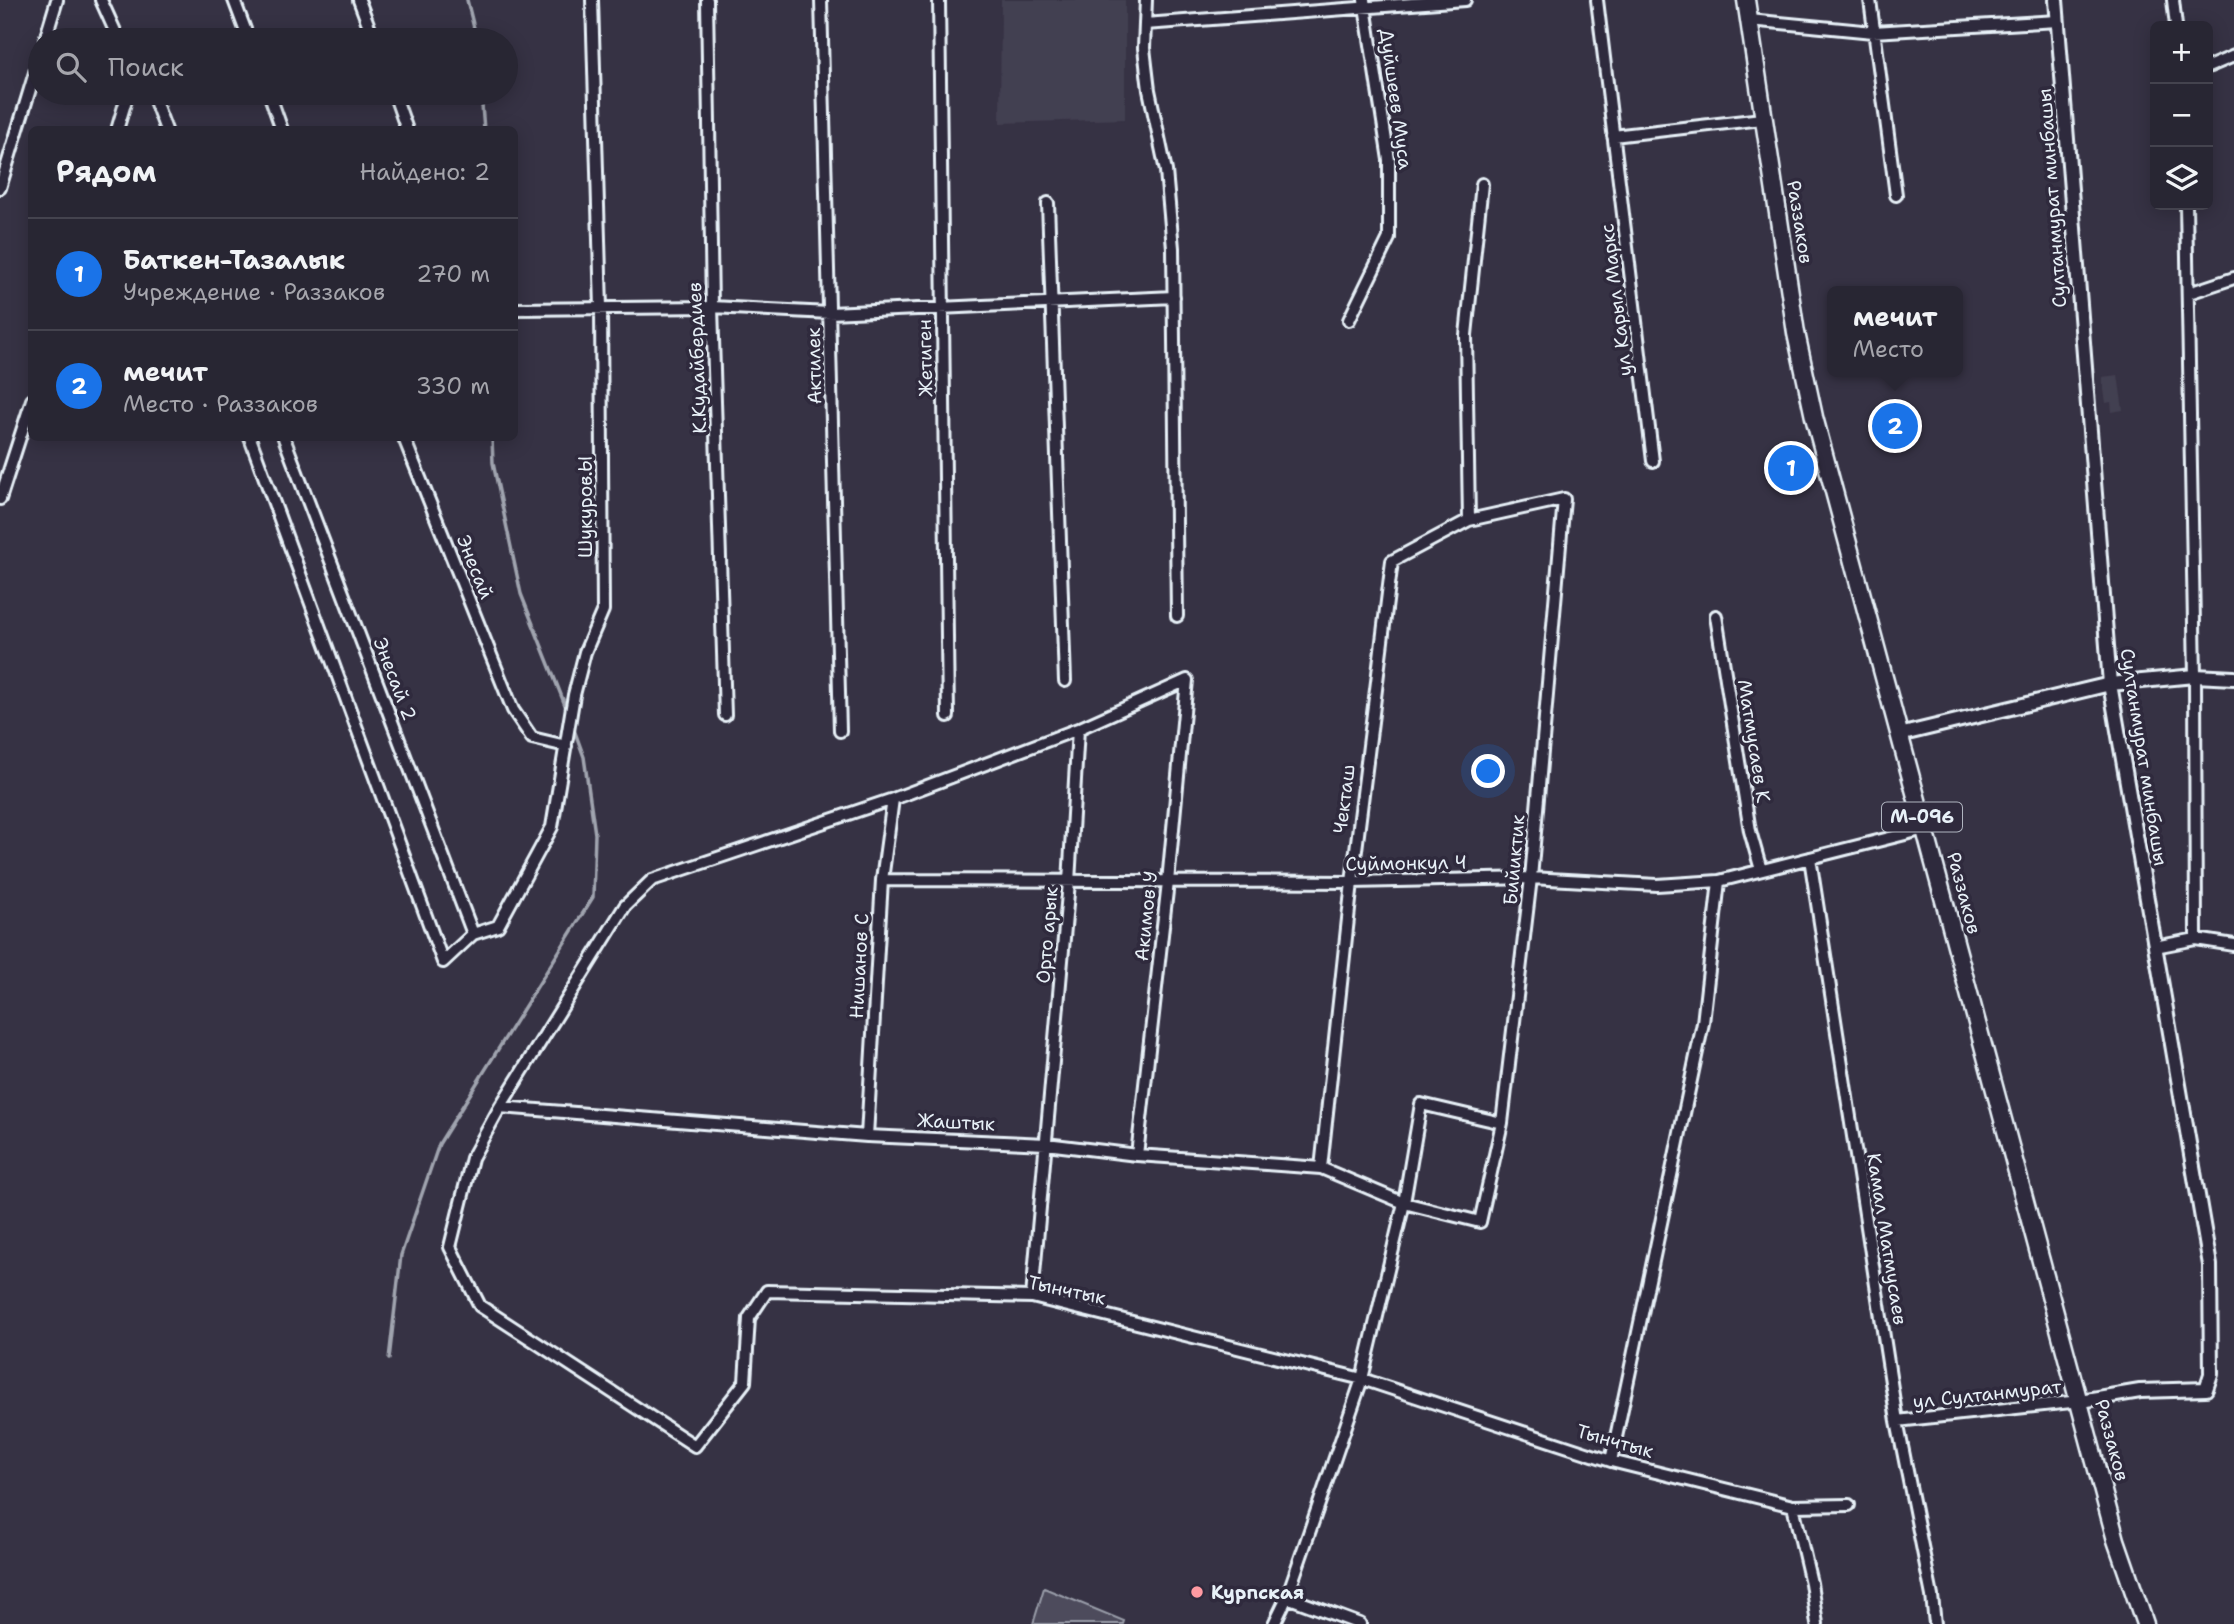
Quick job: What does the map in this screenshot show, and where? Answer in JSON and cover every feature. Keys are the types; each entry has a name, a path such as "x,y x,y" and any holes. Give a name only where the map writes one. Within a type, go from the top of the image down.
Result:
{"main road":[{"name":"Раззаков","path":"1746,0 1796,333 1814,417 2116,1540 2144,1624"}],"street":[{"path":"49,28 57,0"},
{"path":"101,0 114,28"},
{"path":"234,0 244,28"},
{"path":"359,0 370,28"},
{"name":"Шукуров.Ы","path":"251,441 443,962 473,933 498,926 552,827 573,695 585,652 603,610 601,308 592,0"},
{"name":"К.Кудайбердиев","path":"707,0 712,307 725,715"},
{"name":"Актилек","path":"821,0 840,730"},
{"name":"Жетиген","path":"939,0 948,716"},
{"path":"1146,0 1144,48 1149,90 1166,171 1174,297 1177,616"},
{"path":"1145,24 1365,4 1465,0"},
{"name":"ул Карыл Маркс","path":"1597,0 1653,461"},
{"path":"1870,0 1896,195"},
{"name":"Султанмурат минбашы","path":"2056,0 2110,684 2210,1265 2211,1374 2206,1389 2140,1391 2080,1401"},
{"path":"2173,0 2175,21"},
{"name":"Дуйшеев Муса","path":"1349,320 1389,238 1389,160 1365,4"},
{"path":"1749,20 1873,32 2058,21"},
{"path":"2213,65 2234,56"},
{"path":"0,188 28,96"},
{"path":"118,126 124,105"},
{"path":"157,105 164,126"},
{"path":"273,105 281,126"},
{"path":"398,105 406,126"},
{"path":"1613,135 1762,120"},
{"path":"1469,520 1466,335 1482,184"},
{"path":"1048,203 1065,681"},
{"path":"2186,210 2196,939"},
{"path":"2189,293 2234,278"},
{"path":"518,309 712,307 830,313 1174,297"},
{"path":"0,499 28,412"},
{"name":"Энесай 2","path":"285,441 473,933"},
{"name":"Энесай","path":"405,441 513,710 531,737 566,746"},
{"name":"Бийиктик","path":"1469,520 1564,499 1531,878 1502,1123 1480,1222"},
{"name":"Чекташ","path":"1321,1168 1352,882 1392,561 1469,520"},
{"name":"Матмусаев К","path":"1716,616 1751,831 1761,870"},
{"path":"1899,735 2110,684 2194,676 2234,678"},
{"name":"Акимов У","path":"1078,729 1187,680 1168,882 1137,1155"},
{"path":"500,1107 625,906 652,880 893,799 1078,729"},
{"name":"Орто арык","path":"1031,1297 1069,882 1078,729"},
{"name":"Нишанов С","path":"867,1136 882,880 893,799"},
{"name":"Суймонкул Ч","path":"882,880 1352,882 1531,878 1657,885 1719,881 1925,829"},
{"name":"Камал Матмусаев","path":"1810,858 1897,1421 1935,1624"},
{"path":"1611,1461 1703,1023 1719,881"},
{"path":"2155,947 2196,939 2234,945"},
{"path":"1274,1624 1287,1597 1362,1378 1404,1203 1421,1104 1502,1123"},
{"name":"Жаштык","path":"500,1107 867,1136 1046,1144 1137,1155 1321,1168 1404,1203 1480,1222"},
{"name":"Тынчтык","path":"500,1107 472,1158 450,1247 480,1306 695,1446 745,1382 750,1318 766,1291 1031,1297 1362,1378 1611,1461 1793,1506 1849,1505"},
{"name":"ул Султанмурат","path":"1897,1421 2080,1401"},
{"path":"1793,1506 1811,1583 1817,1624"},
{"path":"1287,1597 1360,1624"}],"shaded area":[{"path":"1001,0 1125,0 1125,119 1000,123"},
{"path":"2118,375 2123,410 2112,412 2111,402 2106,403 2102,377"},
{"path":"1044,1588 1124,1621 1123,1624 1033,1624"}],"waterway":[{"path":"467,0 474,28"},
{"path":"482,105 484,126"},
{"path":"492,441 493,463 521,594 567,710"},
{"path":"389,1359 401,1255 439,1144 593,897 595,834 584,757 572,724"}],"place":[{"name":"мечит","path":"1895,426"},
{"name":"Баткен-Тазалык","path":"1791,468"},
{"name":"Курпская","path":"1197,1592"}]}
